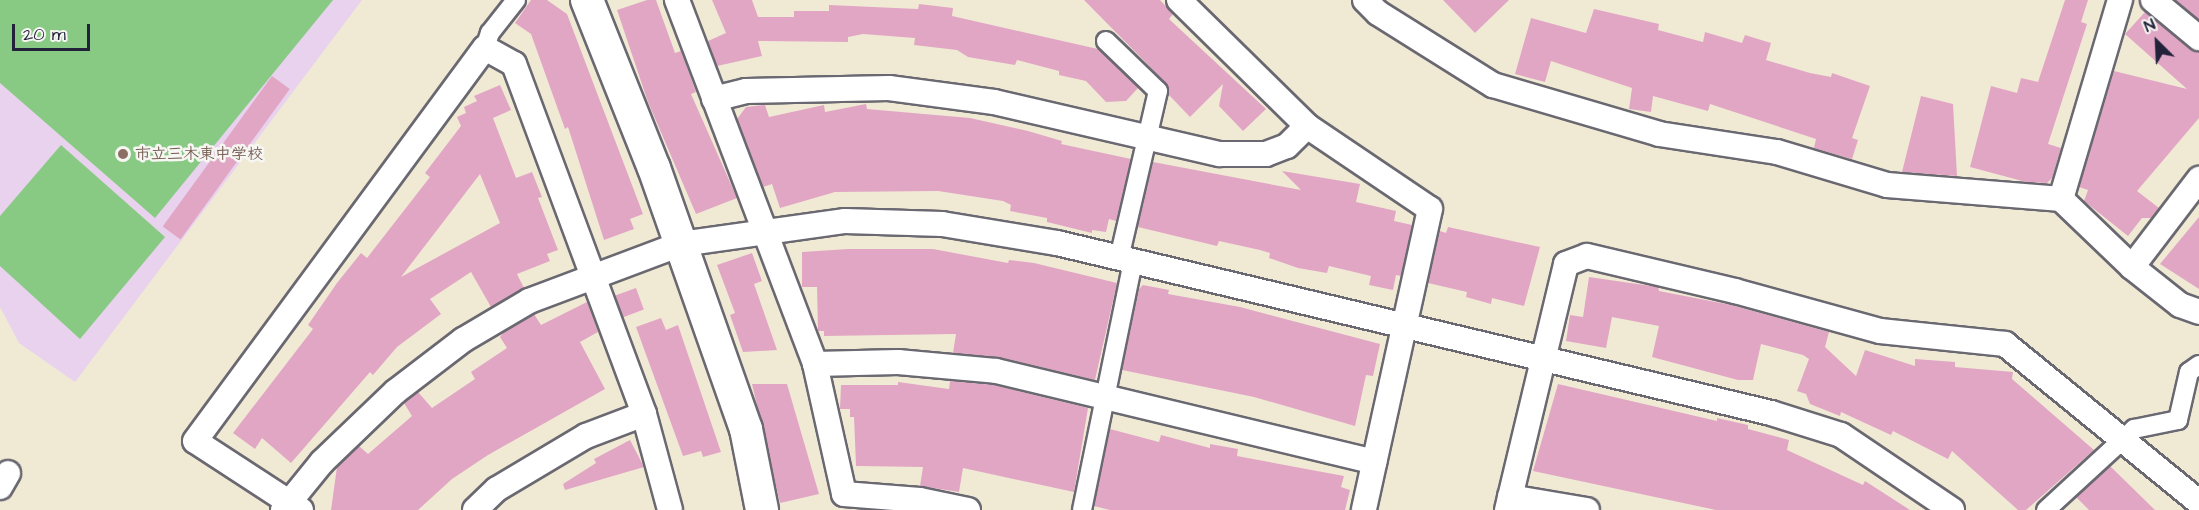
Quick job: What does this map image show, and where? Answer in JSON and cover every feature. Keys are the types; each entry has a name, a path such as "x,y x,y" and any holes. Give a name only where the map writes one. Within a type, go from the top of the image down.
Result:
{"street":[{"path":"516,0 490,33 485,48 195,441 291,508 322,462 395,392 463,340 529,301 595,274 681,244 845,221 942,224 1057,243 1771,413 1841,435 1952,510"},
{"path":"587,0 681,244 746,429 762,510"},
{"path":"677,0 815,364 844,494 920,500 968,510"},
{"path":"1179,0 1307,126 1430,209 1364,510"},
{"path":"1365,0 1378,13 1493,85 1659,134 1777,152 1887,185 2061,199 2132,267 2180,305 2199,312"},
{"path":"2061,199 2120,0"},
{"path":"2152,0 2199,38"},
{"path":"1082,510 1105,398 1146,137 1158,91 1106,41"},
{"path":"485,48 514,64 595,274 644,414 670,510"},
{"path":"714,99 746,91 889,88 994,102 1220,154 1266,154 1287,146 1307,126"},
{"path":"2132,267 2199,179"},
{"path":"1587,510 1509,503 1541,360 1566,264 1587,256 1735,291 1880,332 2005,344 2199,502"},
{"path":"815,364 898,362 996,371 1374,462"},
{"path":"2046,510 2134,429 2178,420 2189,372 2199,365"},
{"path":"474,510 497,489 586,436 644,414"}],"shaded area":[{"name":"市立三木東中学校","path":"0,0 362,0 75,382 19,343 0,307"}],"green space":[{"path":"0,0 333,0 155,218 0,83"},
{"path":"61,145 165,237 80,339 0,266 0,216"}],"building":[{"path":"531,0 547,0 567,14 643,214 630,219 634,229 604,240 568,127 565,129 531,34 515,23"},
{"path":"647,0 656,0 675,53 681,51 696,92 691,94 737,198 696,214 648,102 617,10"},
{"path":"712,0 752,0 758,17 794,17 794,11 829,11 829,5 918,9 919,4 953,8 952,16 1098,49 1138,88 1126,101 1106,102 1086,81 1059,75 1059,71 1017,60 1015,65 968,57 957,50 914,45 915,38 863,34 848,37 848,42 758,41 762,56 717,66 708,41 726,33"},
{"path":"1084,0 1160,0 1173,14 1169,19 1266,109 1243,131 1219,106 1223,84 1190,117 1169,95 1166,83"},
{"path":"1443,0 1509,0 1475,33"},
{"path":"2065,0 2088,0 2081,22 2087,24 2048,144 2061,148 2052,178 2047,183 2026,182 1970,167 1991,86 2017,93 2021,78 2038,82"},
{"path":"2175,0 2199,0 2199,20"},
{"path":"1594,9 1659,24 1658,30 1703,42 1705,32 1742,43 1745,35 1771,43 1766,60 1810,73 1831,77 1832,73 1870,86 1852,138 1858,140 1852,159 1814,148 1816,139 1710,104 1708,111 1653,96 1651,112 1629,109 1632,88 1551,61 1545,82 1515,74 1531,18 1586,33"},
{"path":"2145,12 2190,49 2199,52 2199,118 2137,191 2159,208 2151,218 2142,218 2128,236 2084,201 2088,190 2079,187 2114,71 2187,89 2125,34"},
{"path":"272,76 290,89 180,239 163,226"},
{"path":"500,85 511,110 493,118 516,178 532,172 542,197 538,198 558,250 547,254 550,261 517,274 524,288 491,307 471,272 430,299 441,314 397,347 373,375 370,372 291,463 262,438 255,449 233,433 313,329 308,325 337,283 361,253 367,258 430,177 425,173 461,126 457,117 466,113 464,107 477,101 474,96","holes":["480,174 500,223 401,277"]},
{"path":"1921,96 1953,104 1957,176 1902,172"},
{"path":"866,104 867,109 970,118 1028,131 1062,141 1061,144 1131,159 1116,221 1109,219 1106,232 1092,230 1092,233 1047,222 1047,218 1010,211 1011,205 1003,201 938,191 835,192 780,208 772,184 763,187 737,119 746,107 765,105 769,117 824,105 825,112"},
{"path":"1153,162 1301,190 1282,171 1360,184 1356,202 1396,211 1394,221 1412,225 1401,276 1396,275 1393,290 1369,285 1371,276 1329,266 1327,273 1298,268 1269,258 1270,253 1260,250 1219,241 1217,246 1138,227"},
{"path":"2199,217 2199,289 2160,264"},
{"path":"1448,227 1540,247 1524,306 1492,298 1491,304 1466,297 1467,292 1428,283 1440,231 1446,233"},
{"path":"848,249 933,249 1008,263 1009,260 1034,263 1117,283 1095,380 999,357 953,353 956,334 824,336 824,331 818,331 817,287 802,287 802,252"},
{"path":"752,253 762,281 754,284 777,350 743,352 730,315 735,313 717,265"},
{"path":"1589,277 1658,287 1659,291 1731,305 1829,332 1825,347 1856,376 1865,350 1915,366 1915,359 1955,362 1955,367 2013,372 2012,379 2094,450 2026,510 2018,510 1952,451 1948,459 1893,431 1891,435 1841,412 1840,416 1810,404 1806,394 1797,391 1809,359 1803,355 1761,344 1753,380 1738,380 1652,357 1659,326 1612,317 1606,348 1566,341 1570,315 1583,317"},
{"path":"1143,285 1169,290 1168,294 1240,307 1380,344 1373,376 1366,375 1355,426 1254,397 1122,370 1139,289"},
{"path":"636,288 644,310 623,317 615,296"},
{"path":"587,302 598,332 580,342 605,389 488,455 452,479 418,510 331,510 337,467 359,446 368,454 412,416 404,403 418,392 432,408 475,379 471,372 507,348 500,337 504,332 534,314 541,325"},
{"path":"661,318 666,330 678,325 721,452 703,457 701,451 683,456 636,327"},
{"path":"950,381 994,385 1088,408 1074,492 963,468 959,492 920,486 923,467 856,466 854,417 850,417 850,409 840,409 841,385 898,385 898,382 949,389"},
{"path":"752,384 787,384 819,494 780,503"},
{"path":"1558,384 1717,421 1717,418 1748,425 1748,429 1789,440 1787,450 1863,485 1865,481 1910,510 1716,510 1533,471"},
{"path":"1110,429 1159,442 1161,435 1210,448 1210,444 1238,449 1237,456 1344,476 1341,487 1350,490 1345,510 1110,510 1094,506"},
{"path":"630,440 644,467 565,490 563,484 596,463 594,459"},
{"path":"2110,466 2155,510 2089,510 2076,497"}],"place":[{"name":"市立三木東中学校","path":"123,154"}]}
